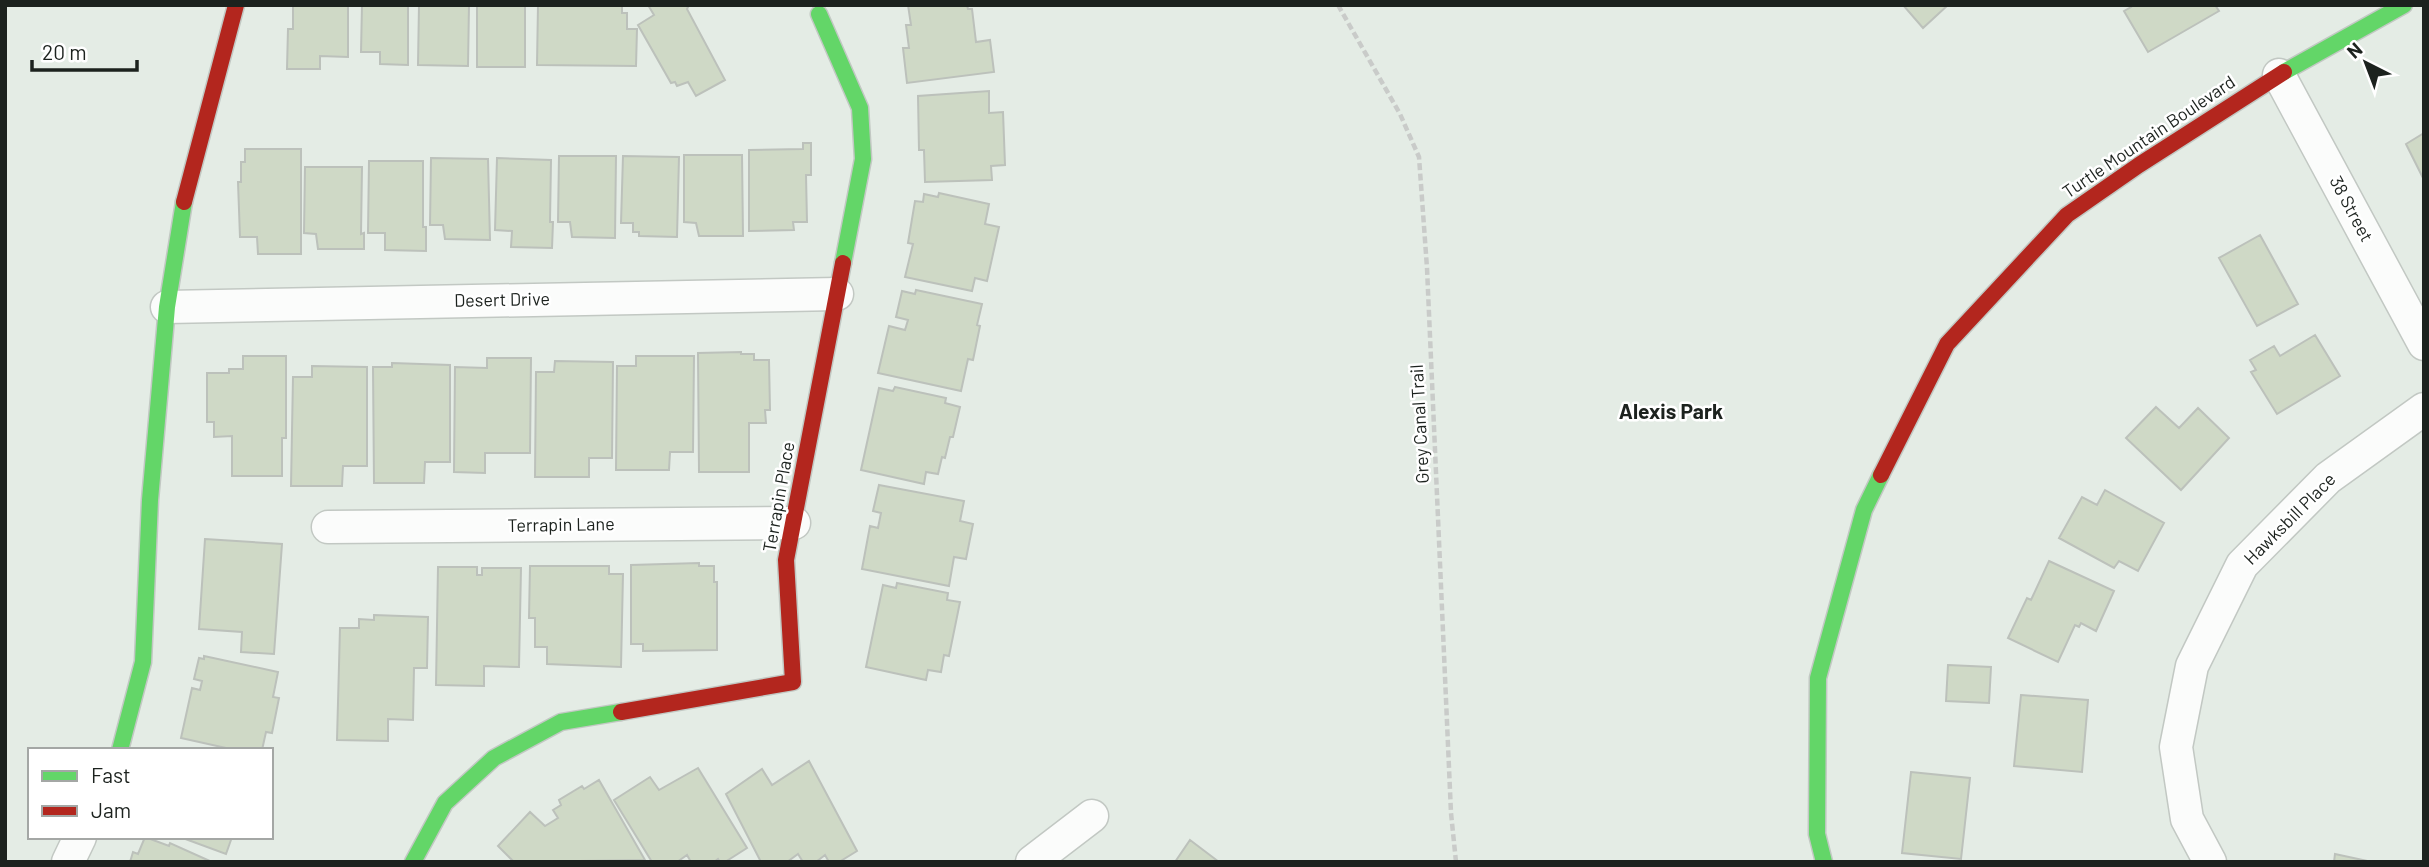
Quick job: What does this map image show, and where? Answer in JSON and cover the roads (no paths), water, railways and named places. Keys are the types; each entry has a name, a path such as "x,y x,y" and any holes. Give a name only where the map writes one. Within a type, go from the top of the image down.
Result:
{"street":[{"path":"121,748 143,662 150,500 167,307 181,214 236,5"},
{"name":"Turtle Mountain Boulevard","path":"1824,862 1817,834 1818,678 1864,510 1947,344 2067,215 2279,75 2404,5"},
{"name":"Terrapin Place","path":"413,862 445,803 494,758 561,723 793,682 786,560 863,159 860,108 819,14"},
{"name":"38 Street","path":"2279,75 2424,344"},
{"name":"Desert Drive","path":"167,307 837,294"},
{"name":"Hawksbill Place","path":"2210,862 2186,819 2176,747 2192,666 2242,565 2328,478 2424,409"},
{"name":"Terrapin Lane","path":"328,527 794,523"},
{"path":"1032,862 1092,816"},
{"path":"68,862 79,839"}],"district":[{"name":"Alexis Park","path":"1671,412"}]}
